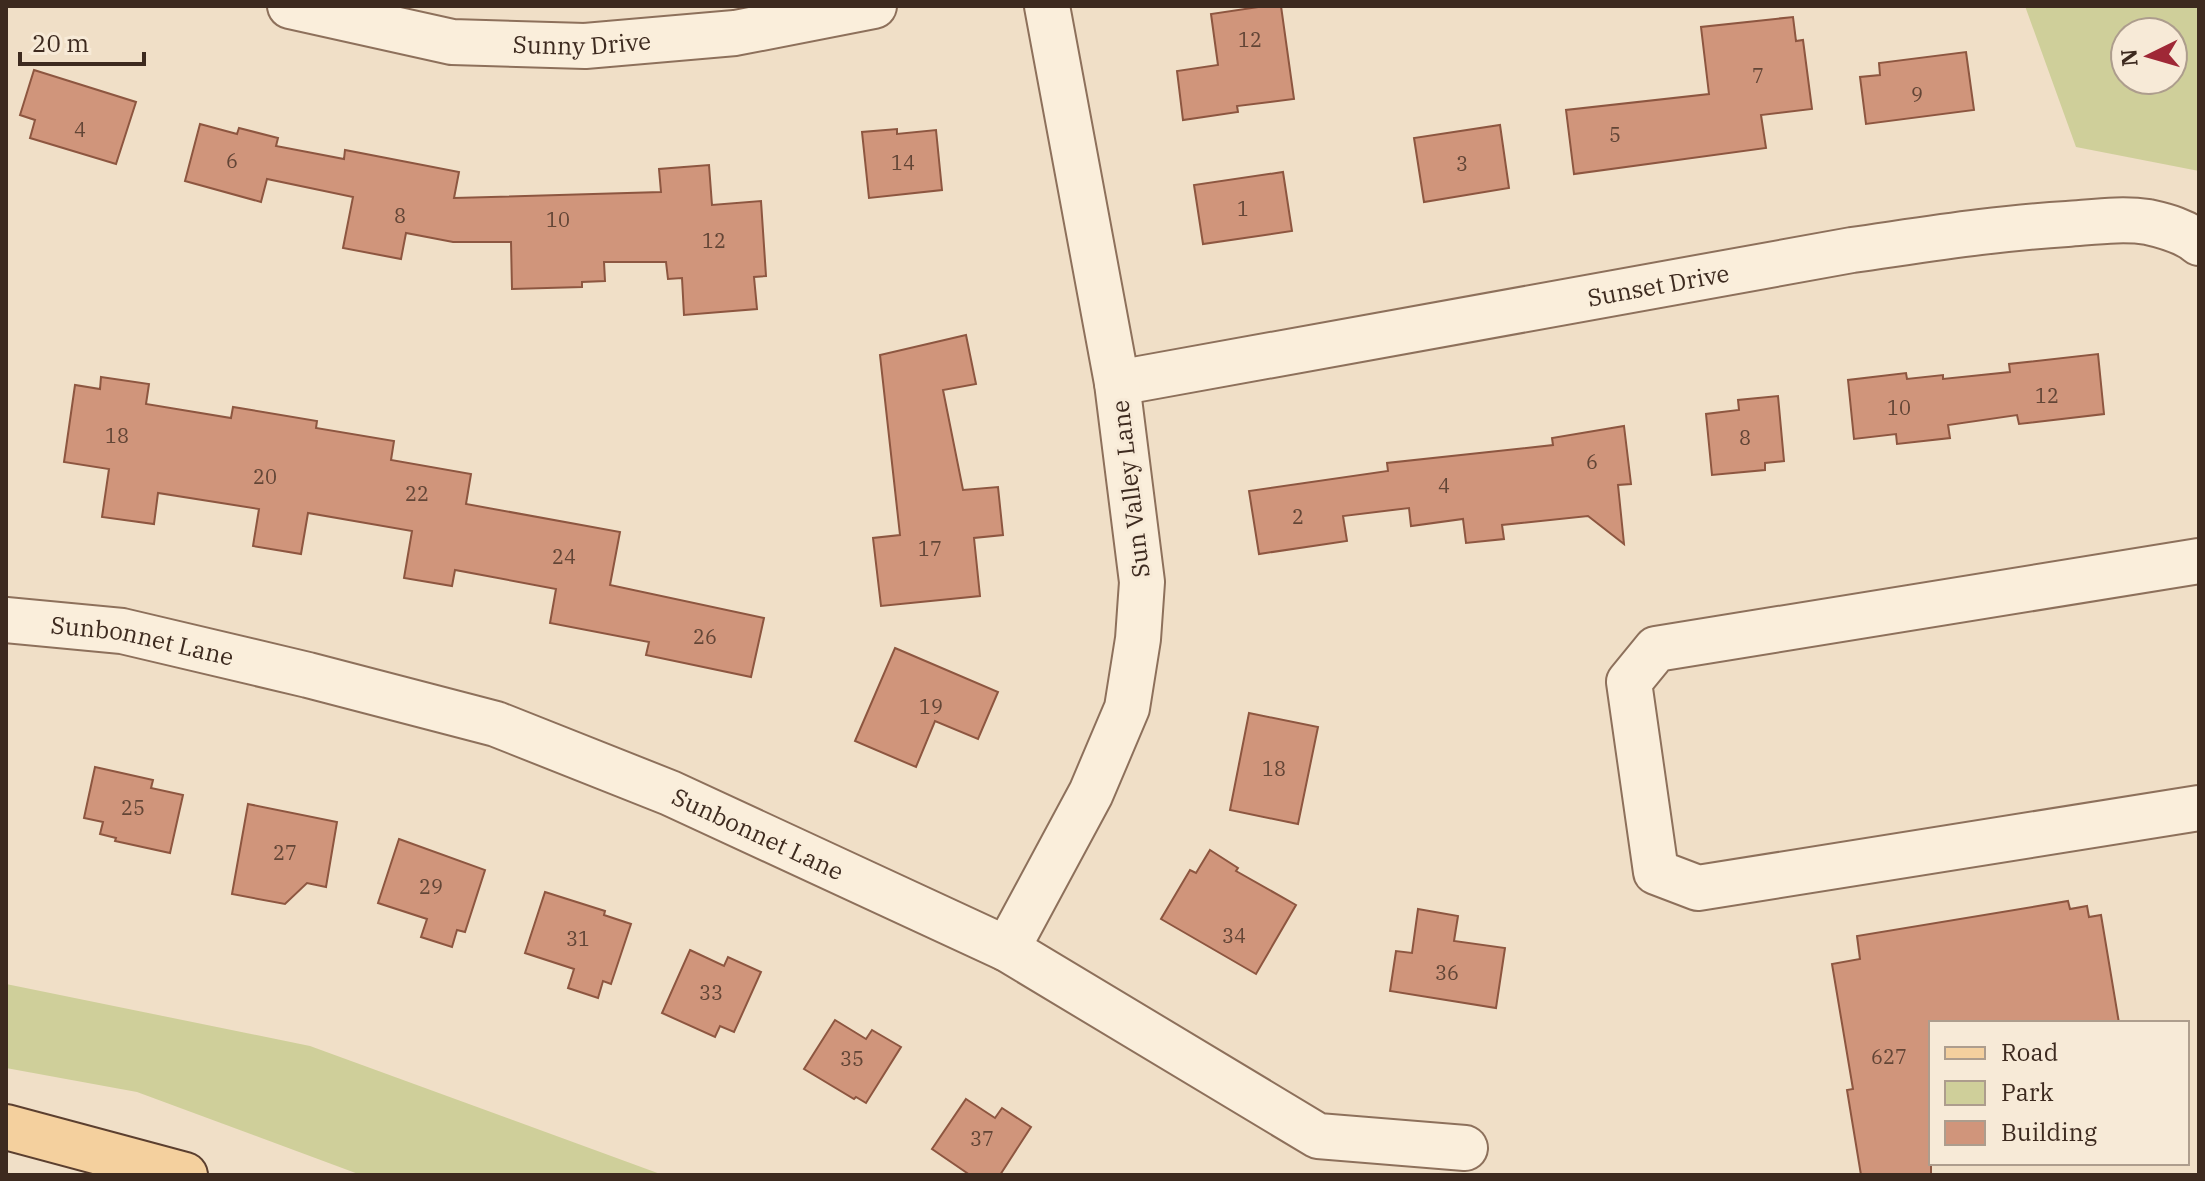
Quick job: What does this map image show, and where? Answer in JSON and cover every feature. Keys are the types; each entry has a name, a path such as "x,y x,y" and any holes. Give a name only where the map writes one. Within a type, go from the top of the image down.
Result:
{"main road":[{"path":"6,1127 185,1175"}],"street":[{"name":"Sunny Drive","path":"290,6 452,42 585,46 735,33 874,6"},
{"name":"Sun Valley Lane","path":"1007,949 1091,793 1127,708 1138,639 1142,582 1117,383 1047,6"},
{"name":"Sunset Drive","path":"1117,383 1852,250 1954,236 2044,225 2112,221 2147,222 2189,235 2199,243"},
{"path":"2199,561 1656,649 1629,682 1656,872 1698,888 2199,808"},
{"name":"Sunbonnet Lane","path":"6,620 122,631 496,724 670,793 1007,949 1318,1136 1465,1148"}],"green space":[{"path":"2025,6 2199,6 2199,171 2076,147"},
{"path":"6,984 310,1046 663,1175 361,1175 137,1092 6,1068"}],"building":[{"path":"1281,6 1294,99 1237,106 1238,112 1183,120 1177,71 1218,65 1211,14"},
{"path":"1793,17 1796,41 1803,40 1812,109 1761,115 1766,148 1574,174 1566,110 1709,94 1701,27"},
{"path":"1966,52 1974,110 1866,124 1860,77 1880,75 1879,63"},
{"path":"34,70 136,102 116,164 30,138 35,120 20,115"},
{"path":"200,124 237,134 239,128 278,138 276,146 344,159 345,150 459,172 454,198 661,192 659,169 709,165 712,205 761,201 766,276 754,277 757,309 684,315 682,278 668,279 666,262 604,262 605,281 582,282 582,287 512,289 511,242 453,242 406,233 401,259 343,248 353,197 267,179 261,202 185,181"},
{"path":"1500,125 1509,188 1424,202 1414,138"},
{"path":"897,129 897,134 936,130 942,190 869,198 862,132"},
{"path":"1283,172 1292,231 1203,244 1194,185"},
{"path":"966,335 976,384 943,390 963,490 998,487 1003,535 974,538 980,596 881,606 873,538 900,535 880,355"},
{"path":"2098,354 2104,414 2019,424 2017,415 1948,425 1950,438 1897,444 1896,434 1854,439 1848,380 1906,373 1907,379 1943,375 1943,379 2010,372 2009,364"},
{"path":"101,377 149,384 146,404 231,418 233,407 317,421 316,428 394,441 391,460 471,474 466,504 620,532 610,585 764,618 751,677 646,655 649,642 550,623 556,589 455,570 452,586 404,578 412,531 308,513 301,554 253,546 259,509 158,493 154,524 102,517 109,469 64,462 75,385 100,389"},
{"path":"1778,396 1784,461 1765,463 1765,470 1712,475 1706,414 1739,410 1738,400"},
{"path":"1624,426 1631,484 1618,485 1624,544 1588,516 1502,525 1504,539 1466,543 1463,519 1411,526 1409,508 1343,516 1347,541 1259,554 1249,491 1388,471 1387,463 1553,445 1552,438"},
{"path":"895,648 998,692 978,739 935,721 916,767 855,741"},
{"path":"1249,713 1318,727 1298,824 1230,810"},
{"path":"95,767 153,780 151,788 183,795 170,853 115,841 116,838 100,834 103,822 84,818"},
{"path":"248,804 337,822 326,887 307,883 285,904 232,894"},
{"path":"399,839 485,870 465,932 457,930 452,947 421,937 427,919 378,903"},
{"path":"1210,850 1238,868 1236,871 1296,905 1256,974 1161,919 1190,870 1196,873"},
{"path":"545,892 605,911 604,915 631,924 611,984 603,981 598,998 568,988 574,969 525,953"},
{"path":"2068,901 2070,909 2087,906 2089,917 2101,915 2119,1021 1929,1021 1931,1175 1861,1175 1847,1090 1853,1089 1832,964 1860,959 1857,936"},
{"path":"1418,909 1458,916 1454,941 1505,948 1496,1008 1390,991 1396,951 1412,953"},
{"path":"690,950 724,966 728,957 761,972 734,1032 720,1026 715,1037 662,1013"},
{"path":"835,1020 866,1039 872,1030 901,1047 866,1103 804,1069"},
{"path":"966,1099 995,1118 1002,1108 1031,1127 1000,1175 970,1175 932,1149"}]}
